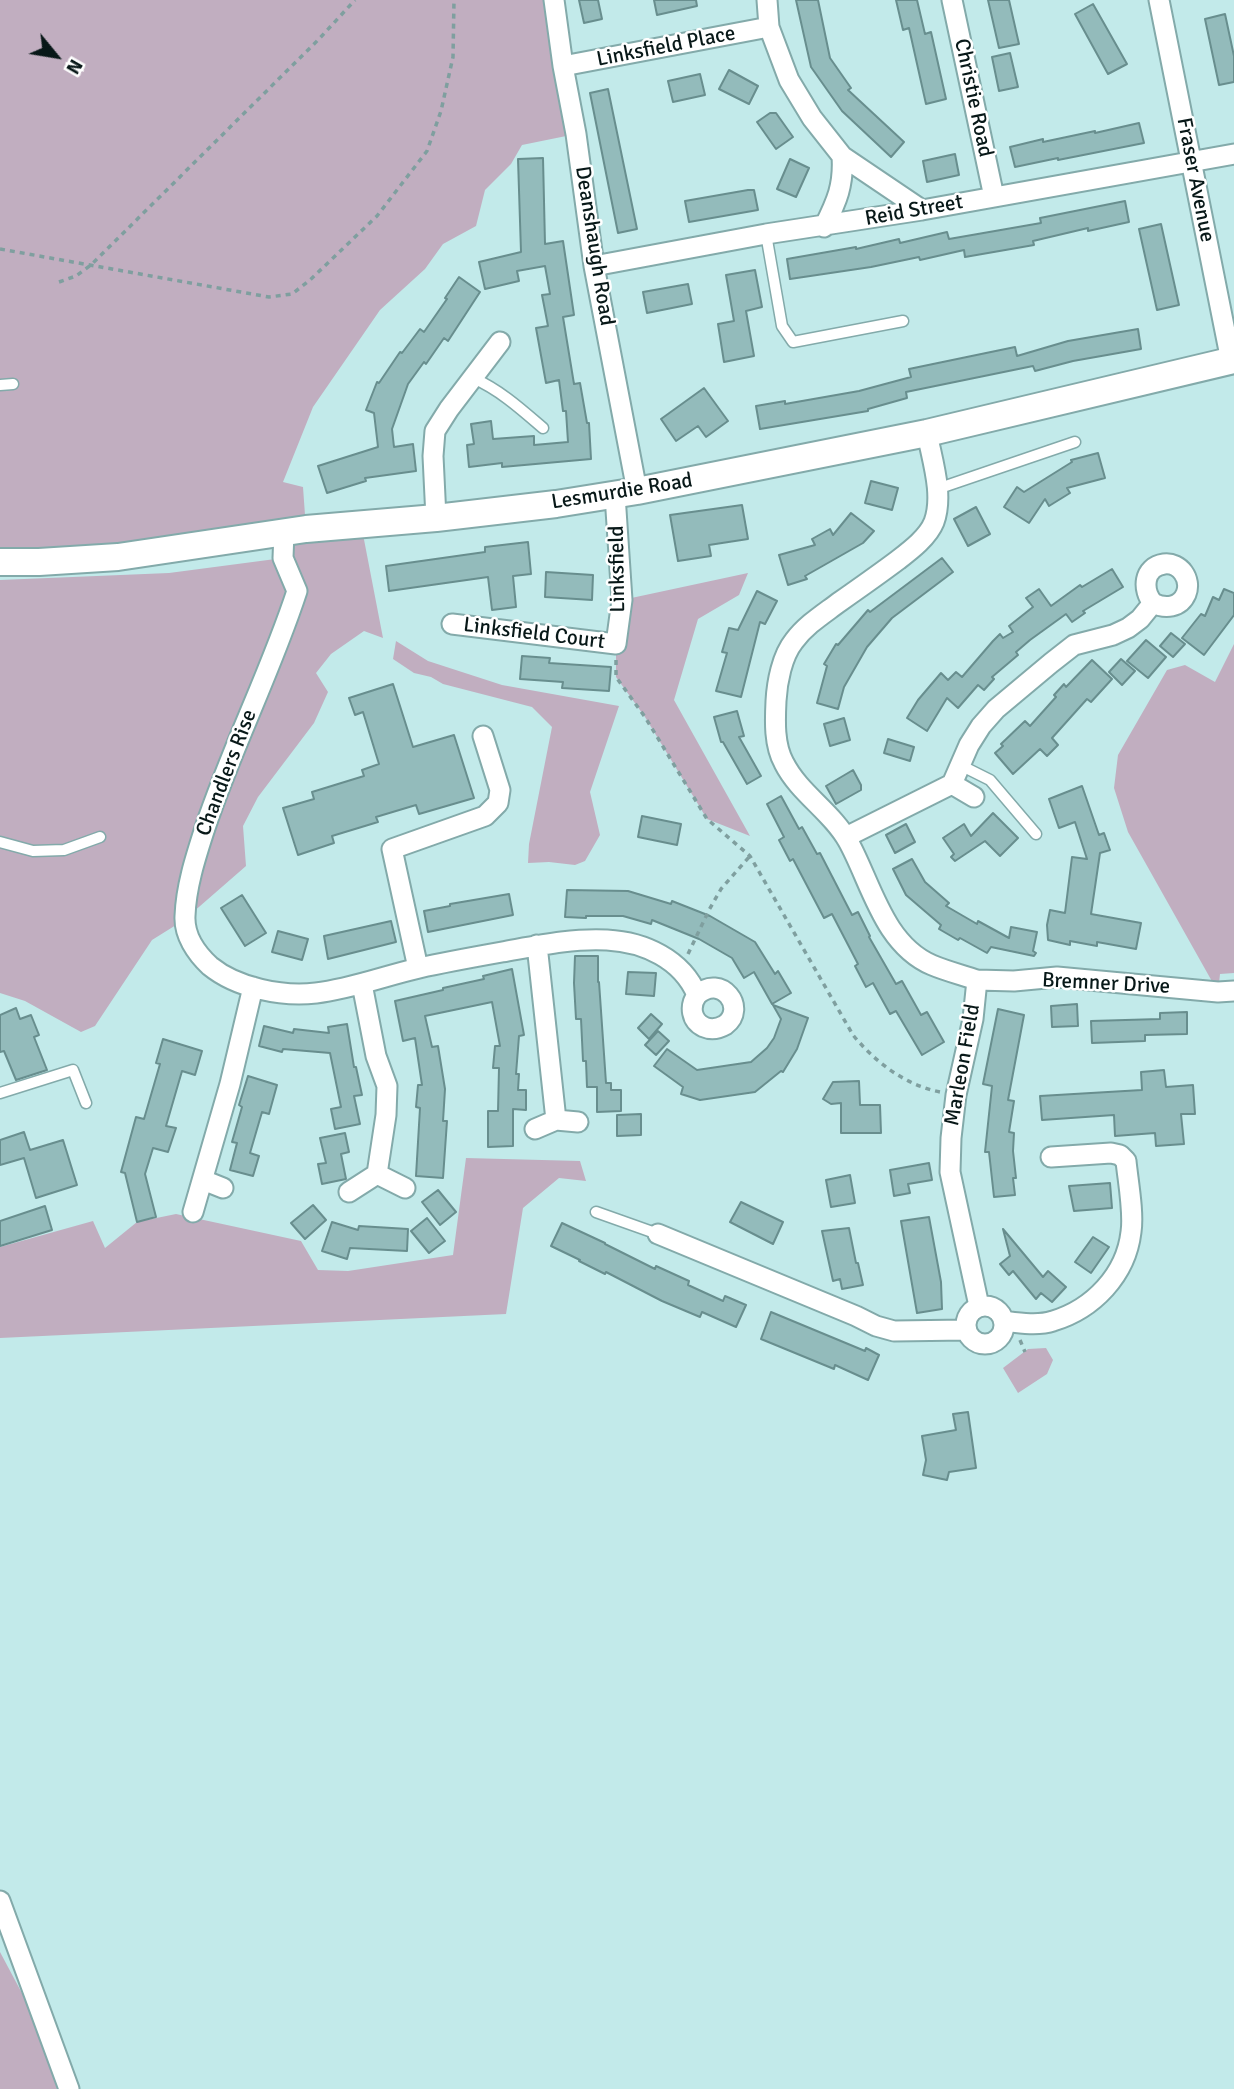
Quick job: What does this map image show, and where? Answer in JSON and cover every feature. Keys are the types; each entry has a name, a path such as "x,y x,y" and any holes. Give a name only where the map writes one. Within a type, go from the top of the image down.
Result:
{"street":[{"name":"Deanshaugh Road","path":"554,0 562,66 576,134 626,493"},
{"path":"767,0 769,27 789,80 812,118 842,156 922,210"},
{"name":"Christie Road","path":"953,0 993,197"},
{"name":"Fraser Avenue","path":"1159,0 1233,360"},
{"name":"Linksfield Place","path":"562,66 769,27"},
{"name":"Reid Street","path":"594,266 1234,154"},
{"path":"824,227 839,198 843,173 842,156"},
{"path":"436,518 433,456 435,431 500,342"},
{"name":"Lesmurdie Road","path":"0,562 118,557 284,532 436,518 626,493 928,433 1233,360"},
{"name":"Marleon Field","path":"928,433 938,496 934,522 924,537 908,552 812,622 792,642 781,667 775,728 783,763 846,837 887,924 905,946 930,965 977,980 973,1019 956,1095 950,1172 979,1306"},
{"name":"Linksfield","path":"616,643 622,600 626,493"},
{"name":"Chandlers Rise","path":"284,532 283,558 297,591 284,631 219,785 186,899 184,920 190,941 204,960 216,971 253,987 293,994 315,993 362,984 418,968 537,945 609,940 650,950 665,957 681,969 697,995"},
{"path":"846,837 952,784 981,726 996,709 1074,645 1113,635 1128,628 1140,619 1153,603"},
{"name":"Linksfield Court","path":"452,624 616,643"},
{"path":"418,968 392,849 485,816 498,803 500,790 483,736"},
{"path":"952,784 974,797"},
{"path":"537,945 556,1120"},
{"name":"Bremner Drive","path":"977,980 1014,981 1057,977 1218,992 1234,991"},
{"path":"349,1192 377,1174 386,1115 387,1086 376,1056 362,984"},
{"path":"193,1212 230,1083 253,987"},
{"path":"535,1129 556,1120 578,1122"},
{"path":"1004,1321 1026,1324 1051,1322 1082,1309 1112,1281 1127,1249 1132,1230 1126,1161 1120,1154 1111,1153 1051,1157"},
{"path":"377,1174 405,1188"},
{"path":"203,1180 223,1188"},
{"path":"658,1234 876,1326 901,1332 966,1330"},
{"path":"979,1306 992,1306 1002,1315 1002,1334 993,1343 974,1341 966,1330 967,1318 974,1308 979,1306"},
{"path":"0,1901 69,2089"}],"lane":[{"path":"766,234 782,326 793,342 903,321"},
{"path":"473,378 496,390 543,428"},
{"path":"0,385 13,384"},
{"path":"937,489 1074,442"},
{"path":"960,765 989,780 1036,834"},
{"path":"0,842 33,852 64,850 100,837"},
{"path":"0,1093 73,1070 86,1102"},
{"path":"596,1212 658,1234"}],"path":[{"path":"59,282 76,276 90,265 319,39 355,0"},
{"path":"0,249 269,297 292,294 377,216 427,151 441,111 453,57 454,0"},
{"path":"616,643 616,677 645,717 707,819 750,856 846,1024 869,1055 904,1078 929,1090 956,1095"},
{"path":"681,969 721,889 750,856"}],"shaded area":[{"path":"0,0 554,0 576,134 522,145 511,164 485,190 476,226 443,244 425,269 380,310 313,407 283,482 303,487 306,529 361,524 383,638 364,631 331,654 316,673 328,692 314,723 258,797 243,826 246,866 184,920 152,940 95,1026 81,1032 25,1001 0,993 0,580 169,573 283,558 284,533 0,562"},
{"path":"748,573 739,595 698,619 674,700 750,836 707,819 645,717 616,677 616,644 622,600"},
{"path":"396,641 428,661 502,685 619,706 590,792 600,835 585,861 575,865 528,863 529,844 552,727 532,707 443,684 431,677 414,673 393,659"},
{"path":"1234,644 1234,973 1220,974 1218,992 1128,832 1114,788 1118,755 1167,670 1185,665 1215,682"},
{"path":"466,1158 580,1161 586,1181 559,1178 523,1208 506,1314 0,1338 0,1247 93,1221 105,1248 137,1222 176,1214 301,1241 318,1270 348,1271 453,1255"},
{"path":"1046,1348 1053,1360 1047,1374 1018,1393 1003,1368 1028,1349"},
{"path":"0,1952 32,2012 57,2089 0,2089"}],"building":[{"path":"579,0 598,0 602,19 584,23"},
{"path":"654,0 696,0 697,6 657,15"},
{"path":"796,0 818,0 830,58 851,88 848,90 904,142 891,157 842,111 811,67"},
{"path":"896,0 917,0 925,34 931,32 946,99 926,104 909,28 903,30"},
{"path":"988,0 1009,0 1019,44 999,48"},
{"path":"1093,4 1127,64 1108,74 1075,14"},
{"path":"1225,14 1234,56 1234,82 1219,85 1205,19"},
{"path":"1010,53 1018,87 999,91 992,57"},
{"path":"729,70 758,86 749,104 719,89"},
{"path":"700,74 705,95 673,102 668,81"},
{"path":"608,89 637,229 618,233 590,93"},
{"path":"770,113 776,113 793,137 776,149 757,122"},
{"path":"1139,123 1144,143 1015,167 1010,147"},
{"path":"955,154 959,175 927,182 923,161"},
{"path":"543,158 545,244 563,241 574,315 563,317 574,384 580,383 589,423 591,459 502,467 502,463 469,467 467,445 474,444 471,424 491,421 493,439 534,436 534,445 568,442 566,411 563,411 559,380 546,383 536,328 548,326 542,295 550,294 545,266 517,271 519,281 485,289 479,262 521,252 518,159"},
{"path":"790,159 809,168 796,197 777,189"},
{"path":"754,190 758,210 689,222 685,201"},
{"path":"1125,201 1129,222 1033,241 1034,245 965,257 964,250 920,260 919,257 790,279 787,259 856,249 899,239 900,243 947,232 949,239 1041,223 1040,218"},
{"path":"1161,224 1179,305 1157,310 1139,229"},
{"path":"755,270 762,307 746,311 754,356 724,362 718,324 734,321 726,275"},
{"path":"459,277 480,292 448,341 444,338 408,384 392,429 394,447 413,444 416,471 365,478 366,481 327,493 318,466 378,447 374,413 366,410 377,382 379,383 420,329 424,332"},
{"path":"688,284 692,304 647,313 643,292"},
{"path":"1138,329 1141,349 1035,371 1033,366 906,392 907,398 868,411 760,429 756,406 785,401 785,404 859,391 911,377 909,369 1015,347 1017,356 1068,341"},
{"path":"704,388 728,421 706,437 698,426 676,441 661,419"},
{"path":"1098,453 1105,478 1067,488 1070,493 1049,506 1045,499 1029,523 1004,507 1017,487 1024,492 1072,462 1071,460"},
{"path":"871,481 898,488 892,510 865,503"},
{"path":"742,505 748,539 709,545 711,556 678,561 670,515"},
{"path":"976,507 990,534 968,546 954,519"},
{"path":"851,513 874,531 863,543 805,576 807,579 788,585 779,555 815,545 812,539 830,529 833,535"},
{"path":"528,542 531,574 513,576 516,607 492,610 488,577 389,591 386,566 485,552 485,547"},
{"path":"942,558 953,572 892,618 867,647 844,687 838,709 817,703 827,666 824,664 836,644 838,645 868,610 870,612"},
{"path":"1112,569 1123,587 1083,611 1085,613 1072,622 1066,614 1030,640 1016,652 1018,655 992,677 994,679 984,690 978,685 958,708 947,698 927,731 907,718 941,673 948,680 956,672 962,677 1000,634 1003,638 1013,632 1009,626 1033,607 1026,598 1039,589 1051,606 1080,585 1082,587"},
{"path":"546,572 593,575 592,600 545,597"},
{"path":"1224,589 1234,593 1234,615 1204,655 1182,638 1201,614 1205,616 1213,597 1219,600"},
{"path":"757,591 777,601 765,624 760,622 741,697 716,691 727,653 722,652 729,628 738,630"},
{"path":"1171,633 1185,644 1173,657 1160,646"},
{"path":"1146,640 1166,657 1148,678 1127,661"},
{"path":"522,656 550,658 549,663 611,667 609,691 562,688 563,682 520,679"},
{"path":"1121,659 1135,671 1122,685 1109,672"},
{"path":"1092,660 1112,679 1091,702 1087,699 1052,738 1058,745 1047,756 1040,749 1013,774 995,753 1003,746 1001,744 1025,721 1030,726 1064,684 1066,687"},
{"path":"393,684 413,747 454,735 474,798 419,814 416,805 376,817 378,822 332,836 334,843 298,855 283,808 314,799 312,792 364,776 362,770 379,764 363,712 355,715 349,698"},
{"path":"737,711 744,736 739,737 761,776 747,784 721,742 714,717"},
{"path":"844,718 850,740 830,746 824,724"},
{"path":"888,739 914,747 910,761 884,753"},
{"path":"853,770 861,790 836,804 826,786"},
{"path":"1082,786 1099,835 1104,833 1110,850 1100,853 1091,914 1141,923 1136,949 1097,942 1097,946 1070,941 1070,945 1048,940 1050,910 1065,913 1072,857 1087,859 1075,822 1059,828 1049,799"},
{"path":"781,796 799,829 802,827 817,854 820,853 852,915 858,912 896,984 902,981 921,1015 927,1012 944,1042 922,1055 896,1011 890,1014 873,983 866,987 855,966 858,964 832,914 824,918 793,859 790,861 779,840 784,837 767,804"},
{"path":"993,813 1018,838 1000,856 985,841 955,861 951,857 954,854 943,838 964,824 971,836"},
{"path":"642,816 681,824 677,845 638,837"},
{"path":"906,824 915,842 895,853 886,835"},
{"path":"912,859 925,882 949,903 946,906 1009,938 1011,927 1037,932 1034,956 991,947 987,953 939,929 941,925 906,895 893,869"},
{"path":"567,890 628,891 671,904 672,901 710,916 755,942 775,974 778,971 791,993 772,1004 754,972 744,978 732,958 699,939 652,920 651,924 623,916 565,917"},
{"path":"509,894 513,915 428,932 424,911"},
{"path":"242,895 266,933 245,946 221,908"},
{"path":"391,921 396,942 328,959 324,936"},
{"path":"278,931 308,939 302,960 272,952"},
{"path":"575,956 598,956 606,1083 611,1083 611,1090 621,1090 621,1111 597,1112 597,1087 587,1087 581,1019 576,1019"},
{"path":"512,969 524,1035 519,1036 516,1074 519,1074 518,1090 526,1090 526,1110 513,1109 513,1146 488,1147 488,1111 498,1111 499,1068 493,1068 495,1046 500,1046 492,1002 425,1016 432,1047 438,1046 445,1089 443,1121 447,1121 443,1178 416,1176 420,1108 416,1107 418,1085 422,1085 415,1038 403,1041 395,1001 484,979 483,976"},
{"path":"628,972 656,973 654,996 626,994"},
{"path":"1077,1004 1078,1026 1052,1027 1051,1006"},
{"path":"773,1005 808,1018 797,1049 783,1072 755,1092 700,1100 681,1094 683,1087 654,1066 667,1049 697,1070 751,1062 774,1038 781,1019"},
{"path":"16,1008 20,1019 31,1015 39,1035 34,1037 47,1070 16,1080 4,1051 0,1052 0,1015"},
{"path":"998,1009 1024,1015 1008,1100 1014,1101 1009,1132 1014,1133 1015,1195 994,1197 989,1152 985,1152 992,1086 983,1084"},
{"path":"1187,1012 1187,1034 1145,1035 1145,1041 1092,1043 1091,1021 1160,1019 1160,1013"},
{"path":"651,1014 662,1024 649,1039 638,1028"},
{"path":"347,1024 362,1095 354,1096 360,1124 335,1129 331,1109 341,1107 330,1053 283,1049 282,1052 259,1046 264,1026 293,1033 294,1029 329,1033 328,1027"},
{"path":"658,1031 669,1041 656,1055 645,1045"},
{"path":"163,1039 202,1051 195,1075 182,1071 166,1126 176,1128 168,1152 153,1148 145,1174 156,1217 137,1222 125,1173 121,1172 136,1117 144,1119 160,1064 156,1063"},
{"path":"1164,1070 1166,1087 1193,1085 1195,1114 1181,1114 1184,1144 1156,1146 1155,1133 1115,1136 1114,1115 1042,1120 1040,1096 1142,1090 1141,1072"},
{"path":"248,1076 277,1085 269,1114 262,1112 250,1153 259,1156 253,1176 230,1170 237,1143 232,1142 242,1107 239,1105"},
{"path":"859,1081 860,1105 880,1105 881,1133 841,1133 841,1103 831,1104 823,1099 833,1082"},
{"path":"641,1114 641,1135 617,1136 617,1115"},
{"path":"24,1132 30,1150 63,1140 77,1185 36,1198 24,1158 0,1165 0,1140"},
{"path":"345,1133 349,1152 341,1154 346,1179 322,1184 318,1164 326,1163 320,1138"},
{"path":"929,1163 932,1180 908,1184 910,1193 894,1196 890,1170"},
{"path":"850,1175 855,1203 831,1207 826,1180"},
{"path":"1110,1183 1112,1208 1074,1211 1069,1186"},
{"path":"438,1190 456,1212 440,1225 422,1202"},
{"path":"741,1202 783,1222 773,1244 730,1222"},
{"path":"313,1205 326,1220 305,1239 291,1223"},
{"path":"45,1206 52,1230 0,1246 0,1221"},
{"path":"929,1217 941,1282 942,1309 917,1313 901,1221"},
{"path":"427,1218 445,1241 429,1253 411,1231"},
{"path":"332,1222 358,1230 359,1226 408,1229 407,1251 350,1248 347,1259 322,1251"},
{"path":"562,1223 655,1269 656,1266 689,1281 688,1285 723,1301 725,1296 746,1305 736,1327 702,1312 700,1317 662,1301 551,1246"},
{"path":"849,1228 863,1285 842,1289 840,1279 833,1281 822,1231"},
{"path":"1003,1229 1043,1277 1048,1271 1066,1287 1052,1302 1041,1293 1036,1299 1013,1271 1009,1275 1000,1264 1010,1256"},
{"path":"1093,1237 1109,1247 1091,1273 1075,1262"},
{"path":"771,1312 879,1355 868,1380 835,1365 834,1369 761,1339"},
{"path":"968,1412 976,1468 949,1472 947,1480 923,1475 926,1460 922,1436 956,1430 953,1414"}]}
